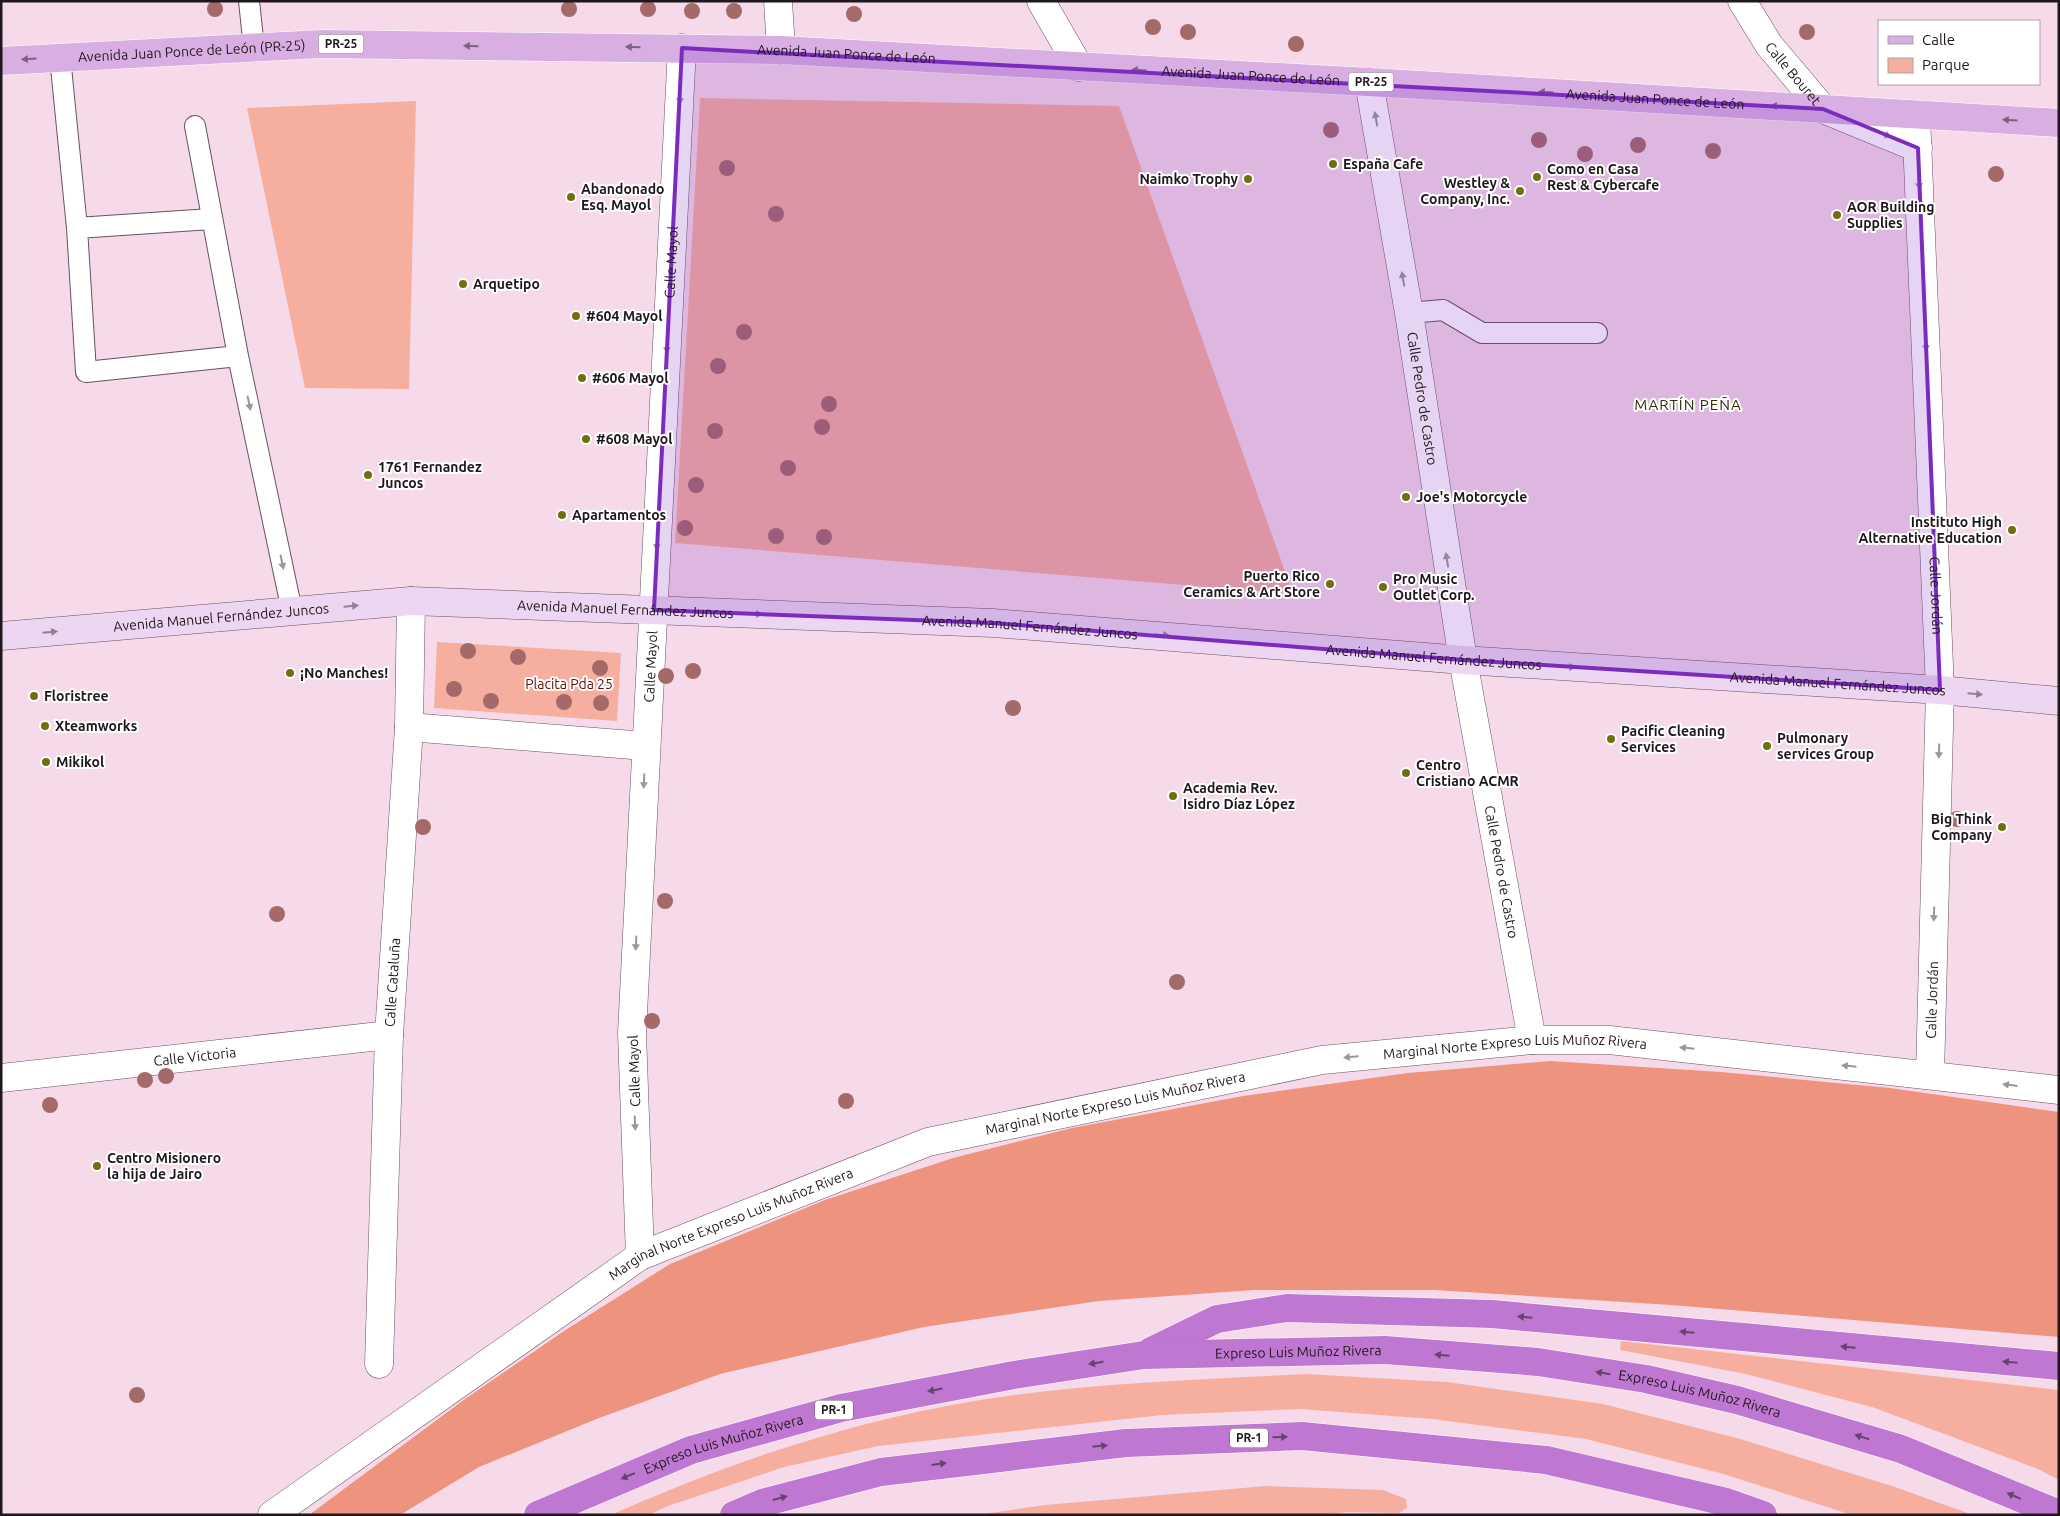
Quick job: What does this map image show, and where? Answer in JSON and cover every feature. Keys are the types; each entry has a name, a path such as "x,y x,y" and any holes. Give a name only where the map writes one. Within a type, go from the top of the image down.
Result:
{"highway":[{"path":"1144,1355 1217,1319 1287,1308 1492,1314 2059,1366"},
{"name":"Expreso Luis Muñoz Rivera","path":"538,1515 691,1450 841,1408 1014,1375 1144,1355 1386,1350 1538,1362 1646,1379 1737,1400 1901,1449 2059,1514"},
{"name":"PR-1","path":"734,1515 762,1503 890,1470 1126,1443 1302,1436 1546,1460 1726,1502 1763,1515"}],"main road":[{"name":"Avenida Juan Ponce de León (PR-25)","path":"1,61 322,44 682,48"},
{"name":"Avenida Juan Ponce de León","path":"682,48 781,50 1370,82 1916,116 2059,123"},
{"name":"Avenida Manuel Fernández Juncos","path":"1,636 411,601 993,623 1462,660 1940,690 2059,702"}],"street":[{"path":"778,1 781,50"},
{"path":"1041,1 1079,67"},
{"name":"Calle Bouret","path":"1742,1 1769,44 1823,109 1918,148"},
{"name":"Calle Mayol","path":"640,1256 632,1033 645,746 654,610 682,48"},
{"name":"Calle Pedro de Castro","path":"1370,82 1409,313 1462,660 1532,1040"},
{"name":"Calle Jordán","path":"1916,116 1940,690 1930,1075"},
{"name":"Calle Cataluña","path":"379,1364 389,1035 409,726 411,601"},
{"path":"409,726 645,746"},
{"name":"Calle Victoria","path":"1,1078 389,1035"},
{"name":"Marginal Norte Expreso Luis Muñoz Rivera","path":"272,1515 640,1256 928,1142 1322,1060 1532,1040 1609,1040 2059,1090"}],"lane":[{"path":"249,1 254,48"},
{"path":"60,57 76,228 86,372 238,356"},
{"path":"195,126 238,356 292,611"},
{"path":"76,228 211,219"},
{"path":"1409,313 1443,310 1482,333 1597,333"}],"highlighted area":[{"path":"682,48 1823,109 1918,148 1940,690 1463,660 993,623 654,610"}],"green space":[{"path":"700,98 1119,106 1293,594 675,543"},
{"path":"416,101 409,389 305,388 247,108"},
{"name":"Placita Pda 25","path":"437,642 621,653 617,721 434,708"},
{"path":"1621,1341 2059,1390 2059,1480 2038,1469 1872,1407 1746,1374 1620,1350"},
{"path":"1305,1374 1447,1382 1603,1404 1737,1438 1892,1486 1973,1515 1852,1515 1720,1473 1586,1439 1432,1419 1300,1409 1162,1415 878,1446 784,1467 668,1506 649,1515 611,1515 708,1475 808,1440 911,1413 1015,1395 1087,1387"},
{"path":"1266,1486 1383,1490 1406,1499 1407,1508 1399,1513 1348,1512 1317,1515 976,1515 1045,1505"}],"shaded area":[{"path":"1550,1061 1721,1072 1890,1088 2059,1112 2059,1337 1671,1305 1434,1290 1254,1290 1099,1301 924,1327 720,1374 599,1418 479,1467 400,1515 309,1515 465,1399 564,1331 670,1264 825,1200 953,1158 1072,1128 1243,1096 1408,1073"}],"place":[{"name":"España Cafe","path":"1333,164"},
{"name":"Como en Casa Rest & Cybercafe","path":"1537,177"},
{"name":"Naimko Trophy","path":"1248,179"},
{"name":"Westley & Company, Inc.","path":"1520,191"},
{"name":"Abandonado Esq. Mayol","path":"571,197"},
{"name":"AOR Building Supplies","path":"1837,215"},
{"name":"Arquetipo","path":"463,284"},
{"name":"#604 Mayol","path":"576,316"},
{"name":"#606 Mayol","path":"582,378"},
{"name":"#608 Mayol","path":"586,439"},
{"name":"1761 Fernandez Juncos","path":"368,475"},
{"name":"Joe's Motorcycle","path":"1406,497"},
{"name":"Apartamentos","path":"562,515"},
{"name":"Instituto High Alternative Education","path":"2012,530"},
{"name":"Puerto Rico Ceramics & Art Store","path":"1330,584"},
{"name":"Pro Music Outlet Corp.","path":"1383,587"},
{"name":"¡No Manches!","path":"290,673"},
{"name":"Floristree","path":"34,696"},
{"name":"Xteamworks","path":"45,726"},
{"name":"Pacific Cleaning Services","path":"1611,739"},
{"name":"Pulmonary services Group","path":"1767,746"},
{"name":"Mikikol","path":"46,762"},
{"name":"Centro Cristiano ACMR","path":"1406,773"},
{"name":"Academia Rev. Isidro Díaz López","path":"1173,796"},
{"name":"Big Think Company","path":"2002,827"},
{"name":"Centro Misionero la hija de Jairo","path":"97,1166"}],"district":[{"name":"MARTÍN PEÑA","path":"1688,405"}]}
